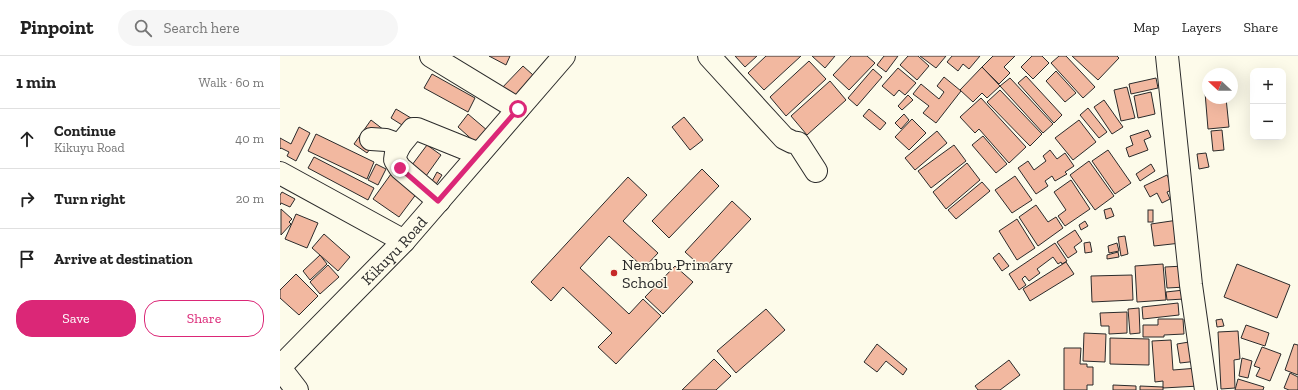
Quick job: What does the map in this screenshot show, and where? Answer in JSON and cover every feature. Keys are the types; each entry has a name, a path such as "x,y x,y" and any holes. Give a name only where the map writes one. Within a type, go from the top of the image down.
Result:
{"street":[{"path":"431,56 518,109"},
{"name":"Kikuyu Road","path":"280,368 404,241 564,56"},
{"path":"709,56 784,138 798,143 816,171"},
{"path":"1167,56 1191,285 1206,390"},
{"path":"438,201 400,168 395,160 400,144 413,129 417,129 479,154"},
{"path":"371,139 386,140 400,144"},
{"path":"280,173 404,241"},
{"path":"280,368 297,390"}],"building":[{"path":"489,56 510,56 506,65"},
{"path":"735,56 757,56 745,67"},
{"path":"766,56 801,56 764,90 748,73"},
{"path":"812,56 835,56 825,68"},
{"path":"851,56 867,56 875,63 849,90 833,75"},
{"path":"884,56 898,56 886,72 877,65"},
{"path":"908,56 918,56 929,66 917,80 900,65"},
{"path":"920,56 946,56 936,68"},
{"path":"952,56 980,56 969,69 963,64 958,71 947,62"},
{"path":"993,56 1015,56 1004,67 1010,73 999,84 982,67"},
{"path":"1032,56 1042,56 1049,63 1033,79 1021,67"},
{"path":"1059,56 1066,56 1095,87 1083,98 1051,63"},
{"path":"1072,56 1117,56 1119,58 1098,80"},
{"path":"809,61 826,79 786,116 770,97"},
{"path":"523,66 533,75 510,101 499,91"},
{"path":"982,67 1000,86 987,98 982,93 973,102 960,90"},
{"path":"898,68 916,83 905,95 899,90 894,96 882,86"},
{"path":"873,69 882,77 857,106 848,98"},
{"path":"1056,71 1076,93 1065,102 1046,81"},
{"path":"432,74 475,98 468,112 424,88"},
{"path":"1026,76 1062,115 1054,123 1018,83"},
{"path":"944,77 961,91 936,123 923,113 929,106 913,94 921,84 939,99 944,92 937,86"},
{"path":"1010,78 1053,124 1043,133 1000,86"},
{"path":"1156,78 1158,88 1131,94 1129,84"},
{"path":"830,81 846,100 807,135 791,116"},
{"path":"1127,87 1135,118 1121,121 1114,90"},
{"path":"1000,90 1042,134 1030,146 987,102"},
{"path":"1151,92 1155,114 1138,118 1134,96"},
{"path":"908,95 913,100 902,110 898,106"},
{"path":"981,98 1026,147 1009,163 979,129 975,133 960,117"},
{"path":"1104,100 1123,127 1112,134 1094,107"},
{"path":"1206,104 1227,104 1229,127 1208,129"},
{"path":"1088,108 1107,132 1099,138 1080,115"},
{"path":"396,109 416,121 410,130 391,118"},
{"path":"869,109 886,123 880,130 863,116"},
{"path":"468,114 488,131 477,144 458,127"},
{"path":"904,114 909,120 901,129 895,123"},
{"path":"684,117 703,140 690,150 672,127"},
{"path":"912,119 926,133 909,150 895,137"},
{"path":"371,120 384,130 367,153 354,144"},
{"path":"1079,120 1096,142 1073,160 1055,138"},
{"path":"299,127 310,133 296,161 287,156 289,152 281,148 280,149 280,138 291,144"},
{"path":"1148,130 1151,137 1144,140 1148,150 1129,157 1126,148 1133,145 1130,136"},
{"path":"1222,130 1224,150 1213,151 1211,131"},
{"path":"937,131 947,143 915,170 905,158"},
{"path":"316,134 374,162 367,179 308,151"},
{"path":"983,136 1007,164 996,173 972,145"},
{"path":"427,145 441,155 426,176 412,165"},
{"path":"954,145 966,161 931,188 918,171"},
{"path":"1050,150 1057,159 1065,153 1074,166 1065,172 1067,174 1055,181 1052,176 1045,181 1048,186 1036,194 1018,168 1028,161 1034,170 1046,161 1043,156"},
{"path":"1108,150 1131,183 1115,194 1092,161"},
{"path":"1206,153 1209,167 1199,169 1197,154"},
{"path":"314,157 374,188 368,200 308,168"},
{"path":"1089,161 1114,196 1095,210 1070,175"},
{"path":"967,163 980,180 946,209 933,192"},
{"path":"376,164 386,169 378,185 368,180"},
{"path":"1151,164 1155,171 1140,181 1136,174"},
{"path":"702,169 719,186 669,238 652,221"},
{"path":"437,172 442,175 435,186 431,183"},
{"path":"391,174 417,193 399,217 373,199"},
{"path":"1167,175 1174,189 1167,192 1170,199 1162,203 1157,193 1150,197 1144,186"},
{"path":"1015,176 1032,200 1012,213 995,190"},
{"path":"628,177 647,195 623,221 658,253 644,268 609,236 580,268 629,314 643,299 661,316 616,364 598,347 612,333 563,287 551,301 531,282"},
{"path":"1071,180 1090,209 1065,226 1058,216 1066,210 1054,192"},
{"path":"982,182 990,191 956,219 948,210"},
{"path":"282,192 295,199 290,207 281,203 280,205 280,195"},
{"path":"732,201 751,219 704,269 685,252"},
{"path":"1036,205 1048,222 1056,217 1063,228 1038,246 1019,217"},
{"path":"1111,208 1114,216 1106,219 1104,210"},
{"path":"281,209 292,219 289,222 291,224 281,235"},
{"path":"1148,210 1153,210 1153,222 1148,222"},
{"path":"296,214 318,223 307,248 285,239"},
{"path":"1017,219 1035,248 1017,260 999,231"},
{"path":"1178,220 1181,243 1154,246 1151,224"},
{"path":"1085,221 1088,226 1081,230 1079,225"},
{"path":"1075,230 1082,241 1074,247 1077,252 1068,258 1057,242"},
{"path":"324,234 350,257 338,271 312,248"},
{"path":"1125,236 1128,254 1121,256 1118,237"},
{"path":"1090,242 1092,252 1085,253 1084,243"},
{"path":"1055,243 1067,261 1062,264 1061,262 1058,264 1053,257 1037,269 1040,273 1029,281 1025,276 1022,279 1026,285 1019,290 1009,274"},
{"path":"1117,243 1119,251 1109,253 1108,246"},
{"path":"1118,252 1119,257 1107,259 1107,255"},
{"path":"999,253 1009,266 1002,271 993,258"},
{"path":"320,255 327,264 310,280 303,271"},
{"path":"1066,262 1074,274 1030,301 1023,289"},
{"path":"1163,264 1166,300 1137,302 1135,266"},
{"path":"1237,264 1290,285 1277,318 1224,297"},
{"path":"328,265 339,277 320,294 310,282"},
{"path":"675,266 693,282 663,314 645,297"},
{"path":"1184,266 1186,287 1167,288 1165,267"},
{"path":"296,274 318,296 299,315 280,298 280,290"},
{"path":"1132,275 1133,300 1092,302 1091,276"},
{"path":"1184,290 1184,299 1167,300 1166,292"},
{"path":"1178,303 1179,315 1143,319 1142,307"},
{"path":"1139,308 1140,333 1130,334 1128,309"},
{"path":"766,309 785,330 736,373 717,351"},
{"path":"1127,312 1127,333 1109,334 1109,326 1101,326 1100,313"},
{"path":"1158,319 1183,319 1184,334 1164,335 1164,337 1143,337 1143,325 1158,325"},
{"path":"1222,319 1224,326 1217,327 1216,320"},
{"path":"1246,325 1269,333 1265,346 1241,338"},
{"path":"1238,331 1240,359 1234,360 1235,388 1221,389 1218,332"},
{"path":"1084,333 1106,334 1105,362 1083,361"},
{"path":"1110,338 1149,339 1149,365 1110,364"},
{"path":"1171,340 1173,370 1198,368 1199,386 1163,388 1163,381 1155,382 1152,341"},
{"path":"1195,341 1198,361 1180,363 1177,344"},
{"path":"877,344 907,369 903,375 886,361 877,372 864,362"},
{"path":"1294,344 1298,345 1298,375 1285,370"},
{"path":"1262,347 1281,354 1270,381 1256,376 1260,368 1254,366"},
{"path":"1064,348 1081,348 1080,364 1087,364 1087,367 1093,367 1093,385 1087,385 1087,390 1064,390"},
{"path":"1242,358 1252,361 1248,378 1239,376"},
{"path":"714,359 731,376 716,390 682,390"},
{"path":"1009,360 1020,375 1000,390 978,390 975,386"},
{"path":"1290,373 1298,377 1298,390 1289,390 1284,388"},
{"path":"1238,379 1264,387 1263,390 1235,390"},
{"path":"1113,385 1136,386 1136,390 1113,390"},
{"path":"1140,386 1163,387 1163,390 1140,390"}],"place":[{"name":"Nembu Primary School","path":"614,273"}],"route":[{"path":"400,168 438,201 518,109"}]}
